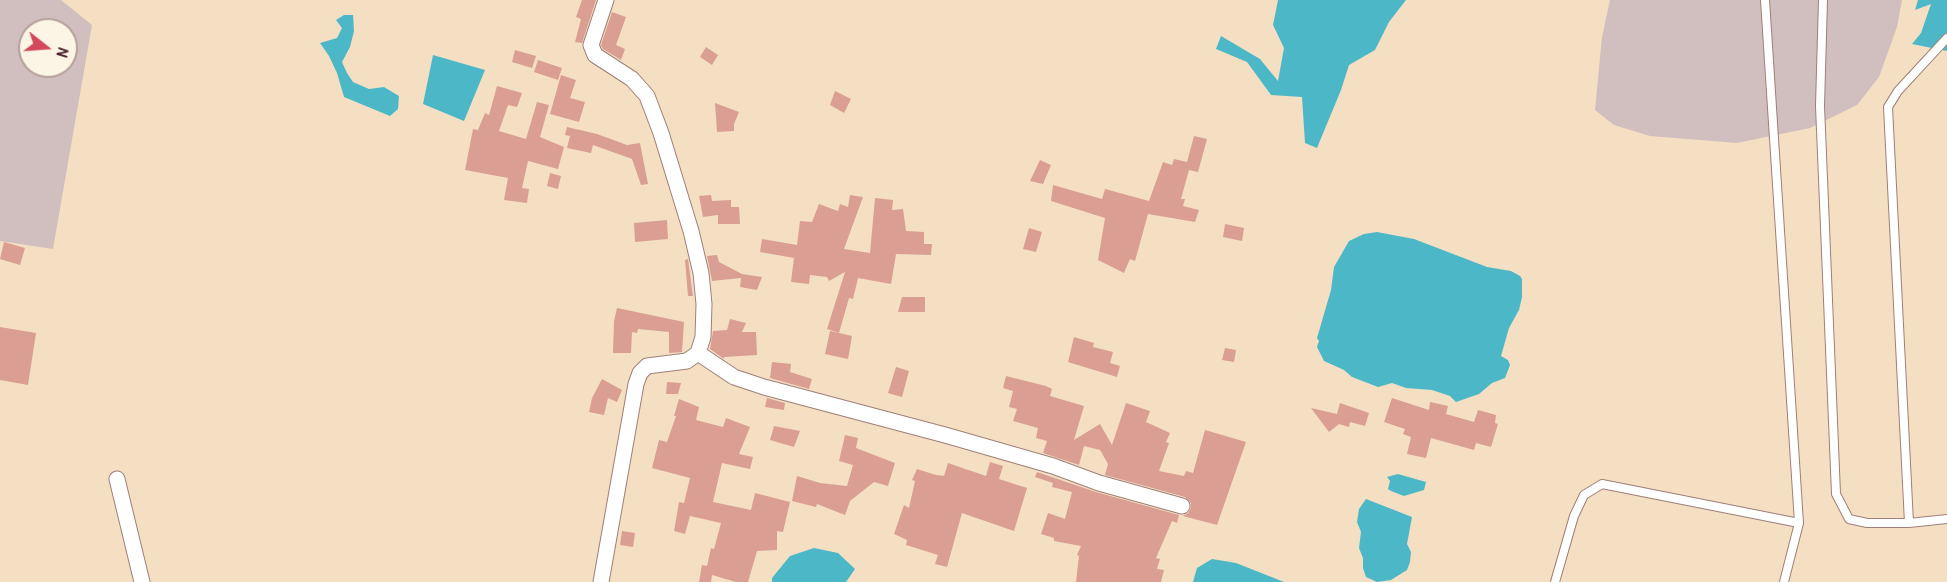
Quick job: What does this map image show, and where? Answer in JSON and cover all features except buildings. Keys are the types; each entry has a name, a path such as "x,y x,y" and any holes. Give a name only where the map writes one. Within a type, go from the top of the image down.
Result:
{"street":[{"path":"601,582 636,384 640,373 647,366 687,360 698,353 703,337 704,315 701,273 691,231 661,133 647,96 632,80 595,55 591,45 606,0"},
{"path":"698,353 734,377 754,384 945,435 1182,506"},
{"path":"117,478 142,582"}],"lane":[{"path":"1765,0 1799,523 1784,582"},
{"path":"1823,0 1820,105 1836,494 1849,519 1867,523 1909,523 1947,519"},
{"path":"1909,523 1887,107 1898,91 1947,38"},
{"path":"1555,582 1574,516 1584,495 1602,484 1799,523"}],"shaded area":[{"path":"0,0 61,0 92,25 53,249 0,241"},
{"path":"1610,0 1902,0 1897,27 1879,77 1857,105 1810,128 1737,143 1650,136 1614,125 1595,110 1602,37"}],"water":[{"path":"1278,0 1406,0 1389,22 1375,50 1349,65 1317,148 1305,143 1302,97 1271,95 1247,62 1216,49 1221,36 1260,59 1278,81 1284,48 1273,25"},
{"path":"1918,0 1947,0 1947,51 1912,44 1921,33 1931,4 1915,10"},
{"path":"344,15 353,15 354,31 350,47 342,62 347,73 353,82 369,89 384,87 399,96 398,109 390,116 344,97 337,73 320,43 337,38 342,28 336,20"},
{"path":"433,55 485,70 464,121 423,104"},
{"path":"1377,232 1414,239 1487,267 1511,271 1520,276 1522,297 1519,310 1509,328 1501,356 1508,360 1510,365 1505,378 1492,383 1479,394 1456,402 1450,396 1432,390 1406,388 1392,383 1378,387 1352,377 1344,370 1324,361 1317,347 1319,341 1317,338 1331,290 1334,267 1349,241 1364,234"},
{"path":"1398,474 1426,482 1424,490 1404,496 1391,491 1388,489 1390,481 1387,477"},
{"path":"1366,499 1412,517 1407,544 1411,552 1410,562 1407,570 1391,580 1377,582 1366,577 1363,568 1363,558 1359,548 1361,532 1357,522 1359,509"},
{"path":"814,548 838,553 855,569 846,582 772,582 772,578 790,556"},
{"path":"1212,559 1236,563 1284,582 1193,582 1197,568"}]}
